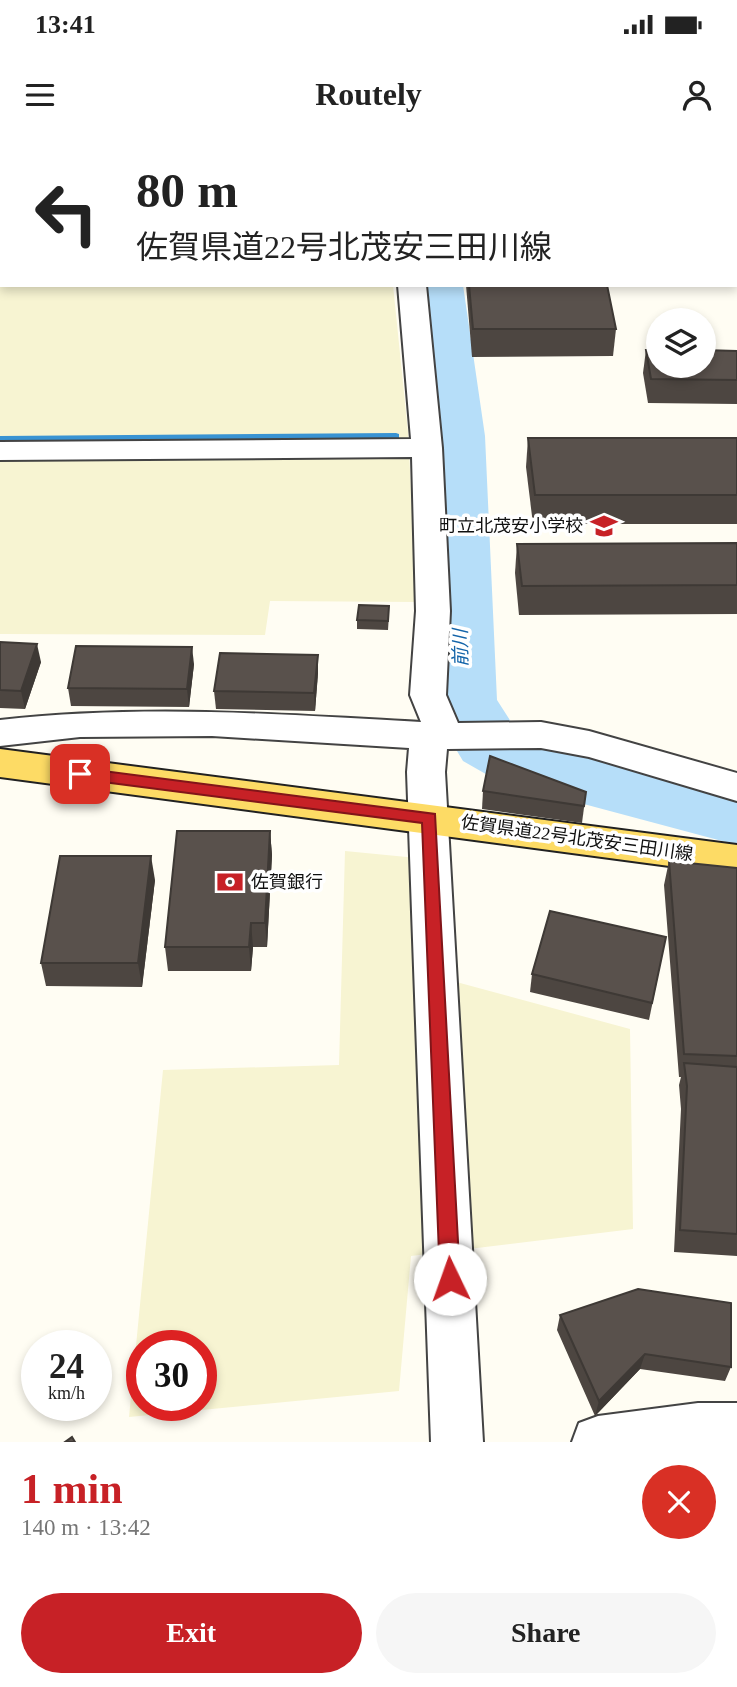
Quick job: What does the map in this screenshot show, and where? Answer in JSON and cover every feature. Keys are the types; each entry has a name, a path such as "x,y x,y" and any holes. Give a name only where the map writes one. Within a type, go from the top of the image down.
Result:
{"main road":[{"name":"佐賀県道22号北茂安三田川線","path":"0,763 737,860"}],"street":[{"path":"412,287 426,448 433,611 428,695 444,736 426,772 457,1442"},
{"path":"0,451 426,448"},
{"path":"0,733 80,724 212,723 444,736 507,733 541,735 589,744 737,787"},
{"path":"598,1442 698,1429 737,1429"}],"shaded area":[{"path":"0,287 393,287 408,432 417,602 270,601 265,635 0,634"},
{"path":"345,851 417,858 412,970 630,1029 633,1229 411,1256 399,1391 217,1409 217,1330 138,1330 163,1070 339,1065"}],"building":[{"path":"469,287 607,287 616,329 473,329"},
{"path":"716,350 737,351 737,380 651,379 716,378"},
{"path":"528,438 737,438 737,495 535,495"},
{"path":"737,543 737,585 522,586 517,544"},
{"path":"359,605 389,606 388,621 357,620"},
{"path":"0,642 37,644 21,691 0,690"},
{"path":"76,646 192,647 187,689 68,688"},
{"path":"220,653 318,655 314,693 214,691"},
{"path":"490,756 586,792 584,806 483,791"},
{"path":"177,831 270,831 265,923 251,923 249,947 165,947"},
{"path":"60,856 151,856 138,963 41,963"},
{"path":"669,861 737,868 737,1056 684,1054"},
{"path":"550,911 666,937 652,1003 532,974"},
{"path":"684,1063 737,1067 737,1234 680,1230 687,1086"},
{"path":"638,1289 731,1303 731,1367 645,1354 599,1401 560,1315"}],"waterway":[{"name":"前川","path":"437,287 456,436 462,701 488,743 524,763 737,817"},
{"path":"0,439 396,436"}],"place":[{"name":"町立北茂安小学校","path":"604,526"},
{"name":"佐賀銀行","path":"230,882"}],"route":[{"path":"80,774 429,818 450,1279"}]}
